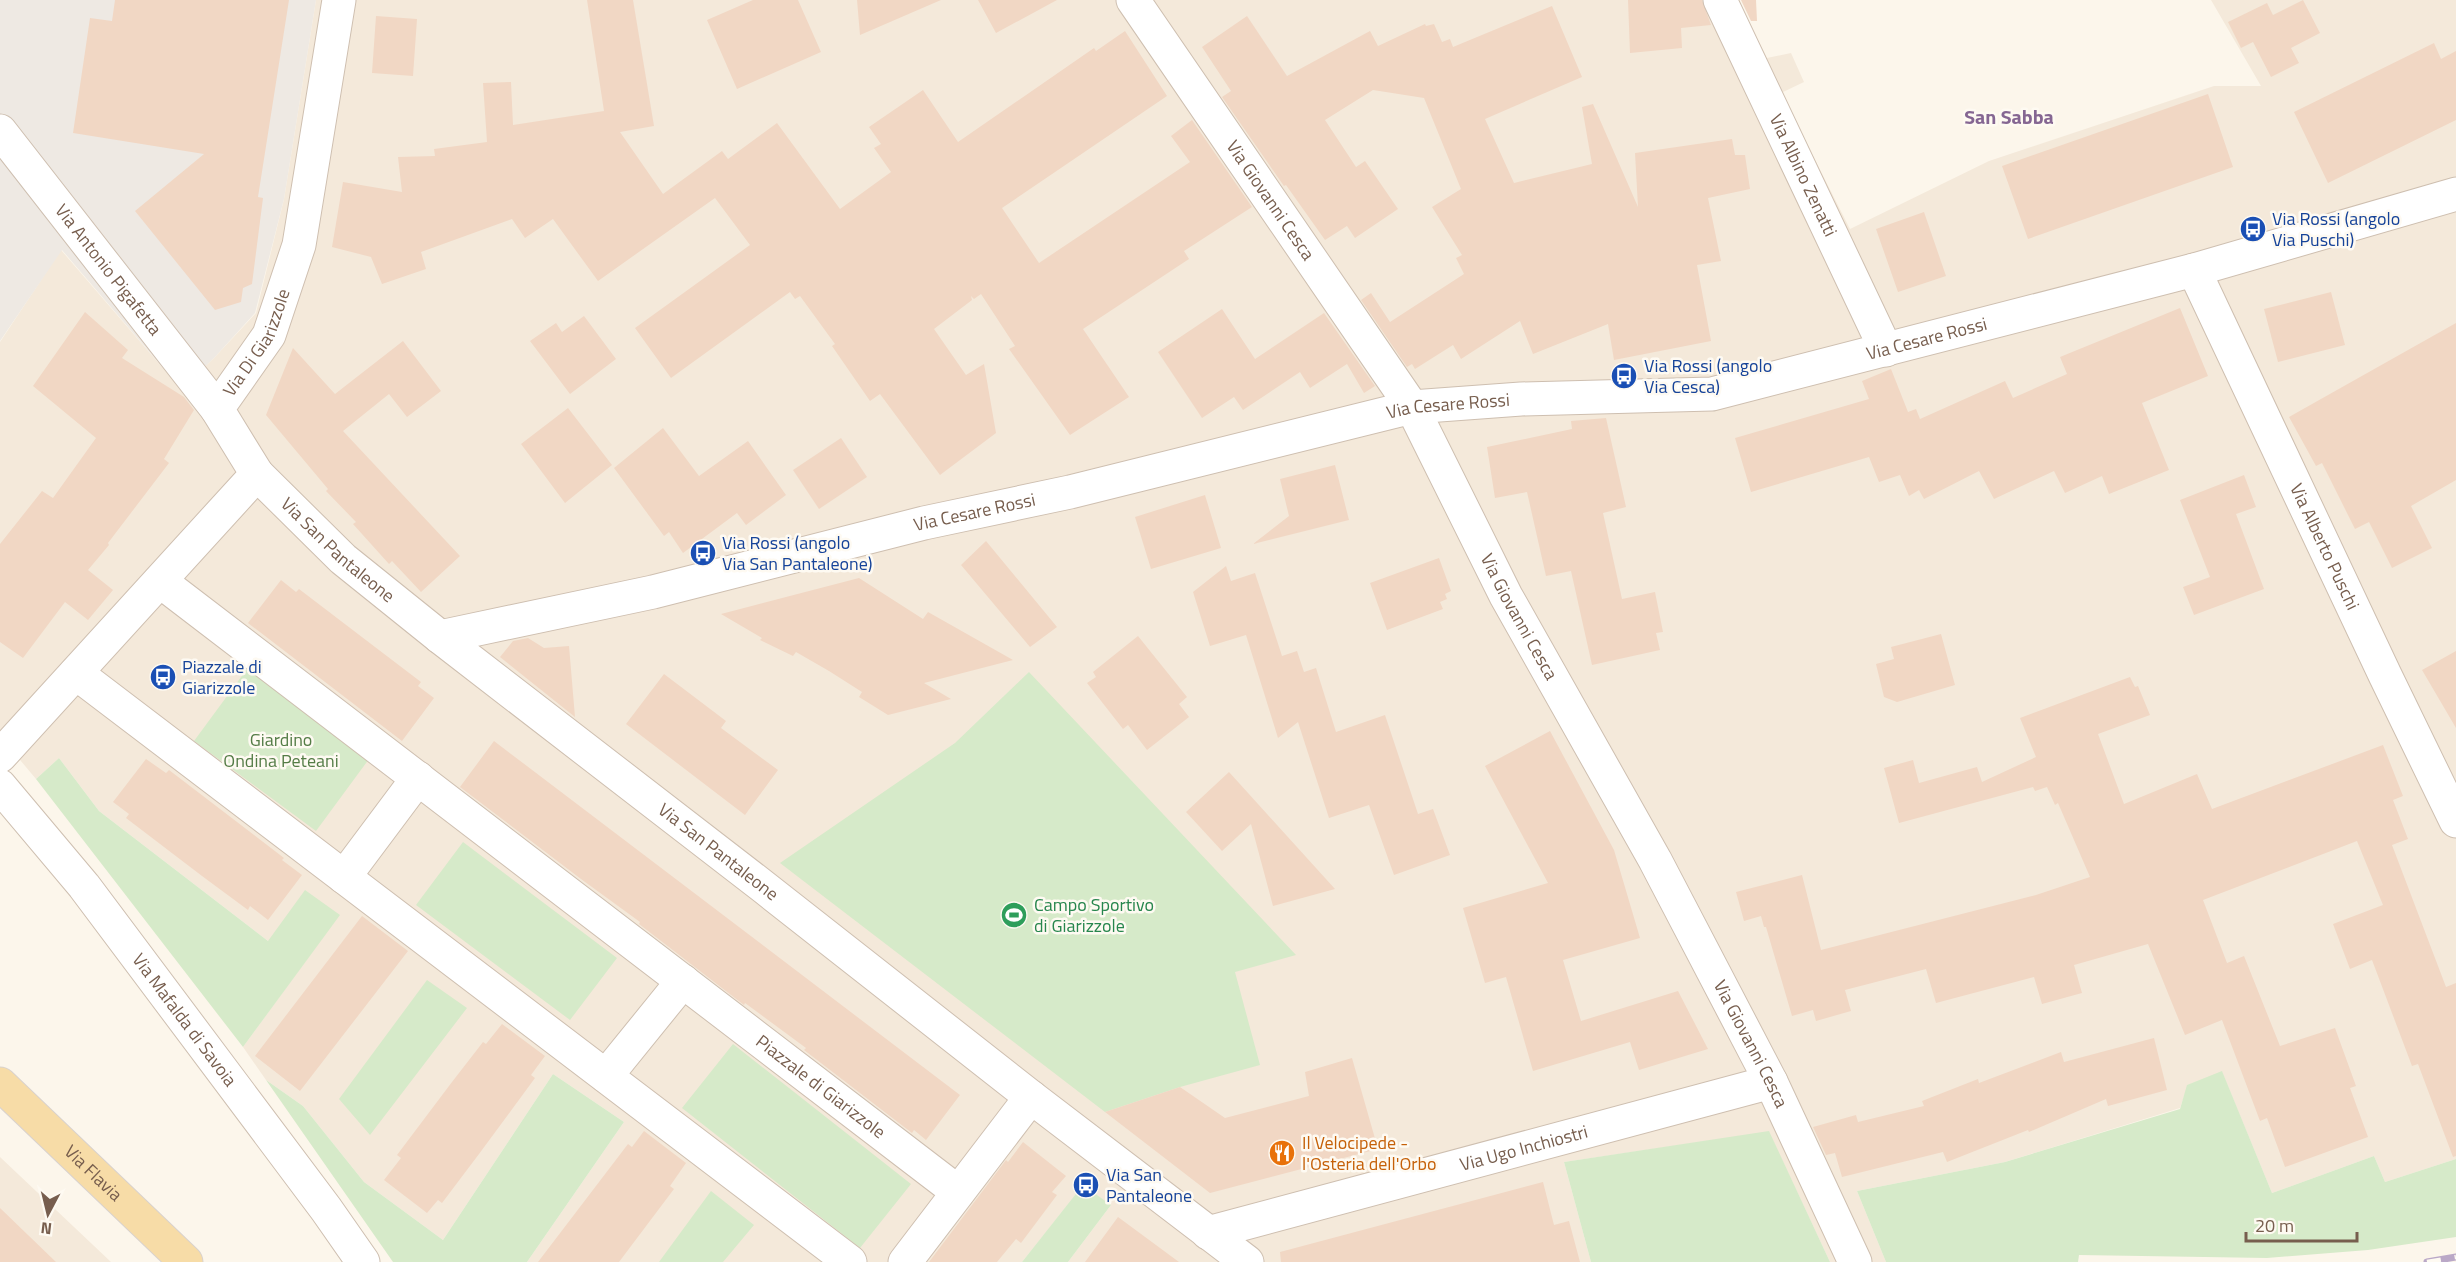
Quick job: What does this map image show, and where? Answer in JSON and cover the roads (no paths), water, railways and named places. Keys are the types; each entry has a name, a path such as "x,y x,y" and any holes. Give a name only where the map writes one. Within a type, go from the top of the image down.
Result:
{"main road":[{"name":"Via Flavia","path":"0,1084 186,1262"}],"street":[{"name":"Via Di Giarizzole","path":"258,474 217,409 269,335 299,245 339,0"},
{"name":"Via Giovanni Cesca","path":"1133,0 1412,407 1506,596 1655,860 1771,1082 1855,1262"},
{"name":"Via Albino Zenatti","path":"1720,0 1886,350"},
{"name":"Via Antonio Pigafetta","path":"0,130 217,409"},
{"name":"Via Cesare Rossi","path":"440,637 653,592 924,523 1070,492 1412,407 1521,399 1712,394 2194,270 2456,194"},
{"name":"Via Alberto Puschi","path":"2194,270 2456,821"},
{"name":"Via San Pantaleone","path":"258,474 343,559 440,637 773,894 1031,1098 1247,1262"},
{"path":"5,751 258,474"},
{"name":"Piazzale di Giarizzole","path":"160,581 958,1192"},
{"path":"76,673 850,1262"},
{"path":"344,878 418,778"},
{"name":"Via Mafalda di Savoia","path":"0,786 84,886 363,1262"},
{"path":"606,1076 683,981"},
{"name":"Via Ugo Inchiostri","path":"1208,1233 1771,1082"},
{"path":"905,1262 1031,1098"}],"railway":[{"path":"2427,1262 2456,1257"}],"place":[{"name":"Via Rossi (angolo Via Puschi)","path":"2253,229"},
{"name":"Via Rossi (angolo Via Cesca)","path":"1624,376"},
{"name":"Via Rossi (angolo Via San Pantaleone)","path":"703,553"},
{"name":"Piazzale di Giarizzole","path":"163,677"},
{"name":"Campo Sportivo di Giarizzole","path":"1014,915"},
{"name":"Il Velocipede - l'Osteria dell'Orbo","path":"1282,1153"},
{"name":"Via San Pantaleone","path":"1086,1185"}],"district":[{"name":"San Sabba","path":"2009,117"}],"park label":[{"name":"Giardino Ondina Peteani","path":"281,750"}]}
